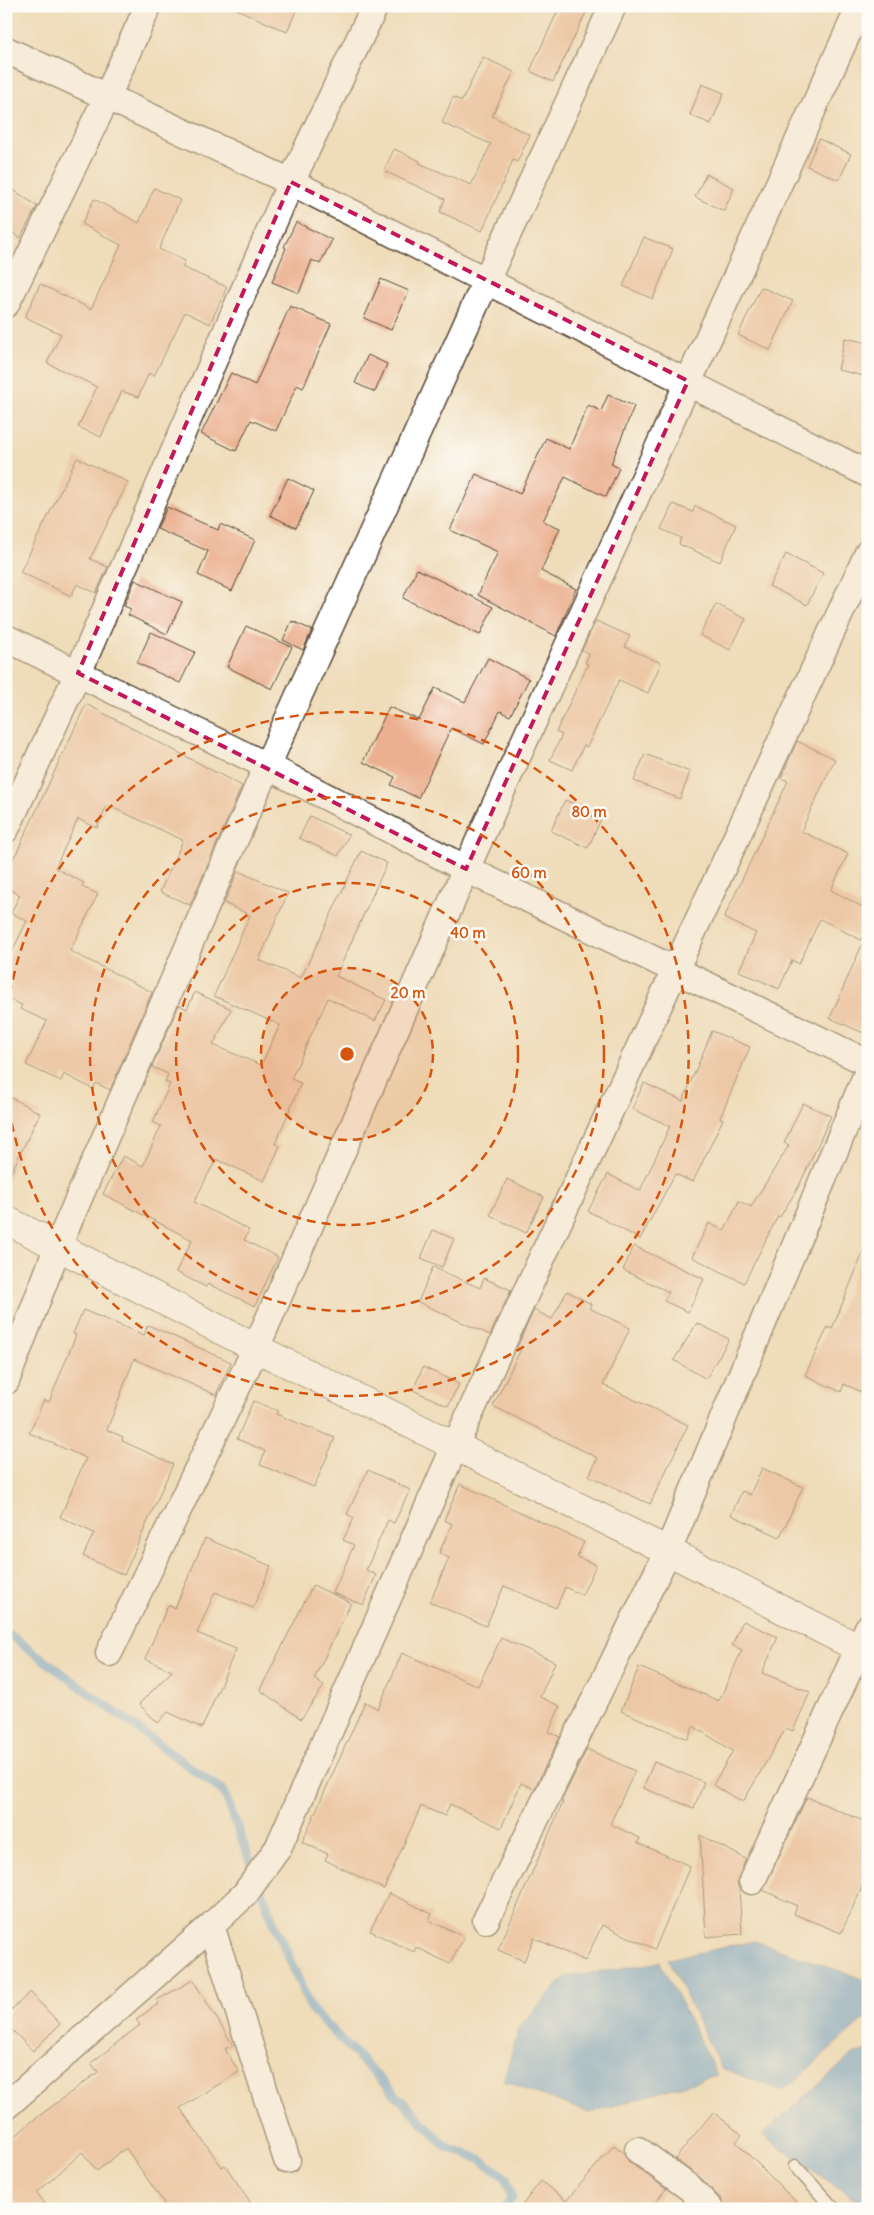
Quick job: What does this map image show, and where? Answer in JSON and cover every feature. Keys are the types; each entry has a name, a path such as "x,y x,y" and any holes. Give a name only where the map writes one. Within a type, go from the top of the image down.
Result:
{"street":[{"path":"6,304 107,97 148,6"},
{"path":"6,829 78,673 290,182 375,6"},
{"path":"6,1381 58,1246 267,766 486,281 613,6"},
{"path":"109,1653 256,1348 466,869 860,6"},
{"path":"6,50 290,182 688,381 868,474"},
{"path":"6,2106 245,1894 278,1848 455,1446 868,553"},
{"path":"6,638 267,766 466,869 868,1063"},
{"path":"486,1920 668,1551 868,1071"},
{"path":"6,1220 256,1348 668,1551 865,1643 752,1880"},
{"path":"211,1926 287,2160"},
{"path":"638,2150 691,2189 710,2209"}],"lane":[{"path":"795,2166 834,2209"}],"highlighted area":[{"path":"291,182 688,381 466,869 78,673"}],"water":[{"path":"755,1941 868,1981 868,2016 783,2091 721,2068 668,1959"},
{"path":"660,1962 717,2075 589,2113 503,2081 520,2026 565,1977"},
{"path":"868,2051 868,2209 762,2135 852,2055"}],"building":[{"path":"230,6 298,6 287,32"},
{"path":"560,6 589,6 553,82 530,71"},
{"path":"483,57 514,72 492,116 530,135 517,162 513,160 482,231 440,212 445,199 384,171 394,149 420,161 419,163 471,185 491,144 442,123 453,97 462,101"},
{"path":"702,84 724,93 711,124 690,115"},
{"path":"819,139 851,154 839,180 807,166"},
{"path":"706,174 734,188 724,211 695,197"},
{"path":"6,185 37,206 20,238 6,228"},
{"path":"154,188 180,200 159,249 185,261 182,267 227,287 210,324 185,312 154,376 149,373 138,397 122,391 101,437 78,427 97,387 47,363 61,334 25,317 40,284 91,309 121,245 82,224 94,199 139,223"},
{"path":"296,222 332,240 320,264 312,260 299,293 272,282 286,248 284,247"},
{"path":"644,237 673,249 653,299 623,286"},
{"path":"381,279 409,291 391,330 364,318"},
{"path":"761,287 793,301 770,350 738,335"},
{"path":"290,306 331,324 303,388 297,385 276,431 251,420 236,451 201,434 231,373 255,385"},
{"path":"845,338 868,343 868,377 838,370"},
{"path":"368,355 387,364 375,392 355,383"},
{"path":"608,395 634,406 611,464 619,468 606,497 565,477 543,521 560,528 541,571 576,589 556,636 478,595 498,552 450,530 476,474 520,494 546,438 569,449 588,405 601,411"},
{"path":"77,458 128,482 90,559 108,567 96,593 77,584 71,596 20,572"},
{"path":"288,478 314,491 296,528 270,515"},
{"path":"673,504 693,512 695,506 736,525 720,562 679,544 681,538 661,529"},
{"path":"167,507 218,530 220,524 255,540 232,591 198,575 208,551 157,529"},
{"path":"786,554 823,573 807,605 769,586"},
{"path":"417,569 493,607 480,635 403,598"},
{"path":"135,580 182,602 167,634 128,615 131,609 124,606"},
{"path":"716,604 746,619 730,650 700,635"},
{"path":"292,621 312,630 303,650 283,640"},
{"path":"596,621 630,636 625,647 661,663 648,693 619,680 587,747 584,745 572,770 550,760 562,735 556,732 588,664 585,663 589,654 582,650"},
{"path":"246,626 292,647 272,689 227,667"},
{"path":"151,632 195,652 180,683 137,663"},
{"path":"488,658 529,679 510,716 500,711 484,744 451,728 418,798 391,785 395,777 363,762 389,707 419,720 435,688 465,702"},
{"path":"86,704 242,786 190,905 160,892 183,840 107,805 97,828 78,819 55,868 84,883 82,887 98,894 70,951 152,992 110,1090 96,1083 93,1089 64,1074 61,1081 26,1065 47,1021 20,1009 22,1005 6,998 6,964 27,921 11,913 20,895 6,888 6,870 17,852"},
{"path":"797,741 835,759 801,831 848,854 831,890 868,910 868,928 861,940 820,919 799,964 792,960 779,989 739,971 756,933 724,918 788,781 781,778"},
{"path":"645,754 690,772 680,799 634,781"},
{"path":"565,800 602,817 588,848 551,831"},
{"path":"310,816 349,835 338,856 299,838"},
{"path":"361,851 387,863 336,976 386,1000 375,1021 328,998 291,1079 301,1083 275,1144 280,1146 264,1181 216,1159 194,1202 249,1230 244,1240 278,1257 255,1306 208,1284 206,1287 176,1272 192,1240 103,1194 123,1156 143,1166 161,1126 153,1122 170,1084 165,1082 168,1074 152,1067 179,1005 187,1009 195,992 231,1009 213,1045 261,1065 280,1025 214,996 250,915 224,903 238,871 288,893 259,960 301,978"},
{"path":"868,931 868,1035 830,1018"},
{"path":"712,1031 750,1047 720,1118 723,1119 693,1182 675,1174 640,1239 588,1211 608,1174 640,1191 670,1126 632,1109 644,1083 683,1101"},
{"path":"6,1095 40,1113 6,1183"},
{"path":"803,1103 831,1116 799,1186 780,1217 778,1216 744,1283 692,1257 709,1223 724,1231 739,1201 751,1207 789,1145 784,1143"},
{"path":"507,1179 544,1197 526,1233 490,1215"},
{"path":"433,1230 454,1239 442,1267 421,1258"},
{"path":"867,1243 868,1395 844,1384 841,1392 805,1375 828,1327 832,1329"},
{"path":"634,1246 704,1279 688,1312 664,1301 669,1292 623,1270"},
{"path":"433,1267 480,1288 484,1278 511,1290 490,1335 418,1302"},
{"path":"567,1291 591,1304 589,1308 630,1328 603,1385 688,1425 650,1504 589,1476 598,1458 493,1406 521,1349 517,1347 534,1310 552,1319"},
{"path":"83,1310 144,1335 148,1325 231,1362 216,1395 134,1359 107,1430 123,1437 122,1441 173,1464 124,1575 83,1556 94,1533 60,1517 86,1458 29,1433 44,1400 49,1402 76,1335 73,1334"},
{"path":"697,1323 729,1339 706,1379 674,1360"},
{"path":"423,1367 459,1384 448,1406 413,1390"},
{"path":"253,1401 278,1411 276,1414 335,1438 314,1487 260,1465 265,1451 237,1439"},
{"path":"762,1468 803,1487 780,1537 731,1515 742,1491 750,1495"},
{"path":"368,1470 410,1490 394,1523 388,1520 366,1570 376,1575 363,1605 333,1593 354,1545 343,1540 354,1518 347,1514"},
{"path":"460,1484 584,1542 577,1557 596,1565 582,1595 565,1587 556,1608 504,1586 486,1626 430,1602 449,1558 439,1553 452,1524 444,1520"},
{"path":"205,1538 271,1566 253,1608 215,1592 197,1633 236,1649 202,1728 168,1712 158,1723 139,1704 172,1671 145,1659 168,1605 175,1608"},
{"path":"313,1585 351,1603 314,1679 324,1686 301,1719 260,1690"},
{"path":"743,1621 778,1637 762,1673 810,1692 793,1731 786,1728 743,1802 713,1785 733,1751 693,1726 688,1739 621,1711 639,1667 719,1701 742,1650 732,1645"},
{"path":"501,1638 555,1662 540,1697 560,1706 549,1732 560,1737 534,1789 521,1783 501,1828 450,1804 445,1816 421,1806 384,1889 325,1860 328,1854 302,1842 365,1702 378,1709 402,1653 478,1686"},
{"path":"587,1749 635,1771 610,1824 640,1838 638,1843 690,1866 655,1949 602,1925 585,1961 534,1938 524,1961 498,1950 563,1802 561,1802"},
{"path":"654,1762 704,1782 694,1808 643,1788"},
{"path":"807,1797 868,1823 868,1874 841,1933 794,1914 797,1906 763,1890"},
{"path":"700,1835 746,1859 737,1882 742,1934 706,1937"},
{"path":"389,1893 432,1914 429,1920 464,1937 450,1964 416,1947 414,1952 370,1931"},
{"path":"193,1980 233,2045 225,2049 239,2072 180,2108 222,2167 225,2165 255,2209 168,2209 126,2148 97,2171 82,2152 37,2193 49,2209 6,2209 6,2145 31,2122 98,2072 91,2063 140,2025 136,2020 159,2003 157,2000"},
{"path":"30,1992 60,2024 33,2051 6,2024 6,2015"},
{"path":"713,2112 742,2135 736,2142 803,2209 725,2209 721,2199 702,2179 675,2159"},
{"path":"614,2145 624,2153 629,2162 666,2189 650,2209 519,2209 541,2181 566,2201"}],"waterway":[{"path":"6,1632 224,1792 269,1911 311,2009 447,2147 480,2159 506,2178 512,2198 505,2209"}]}
